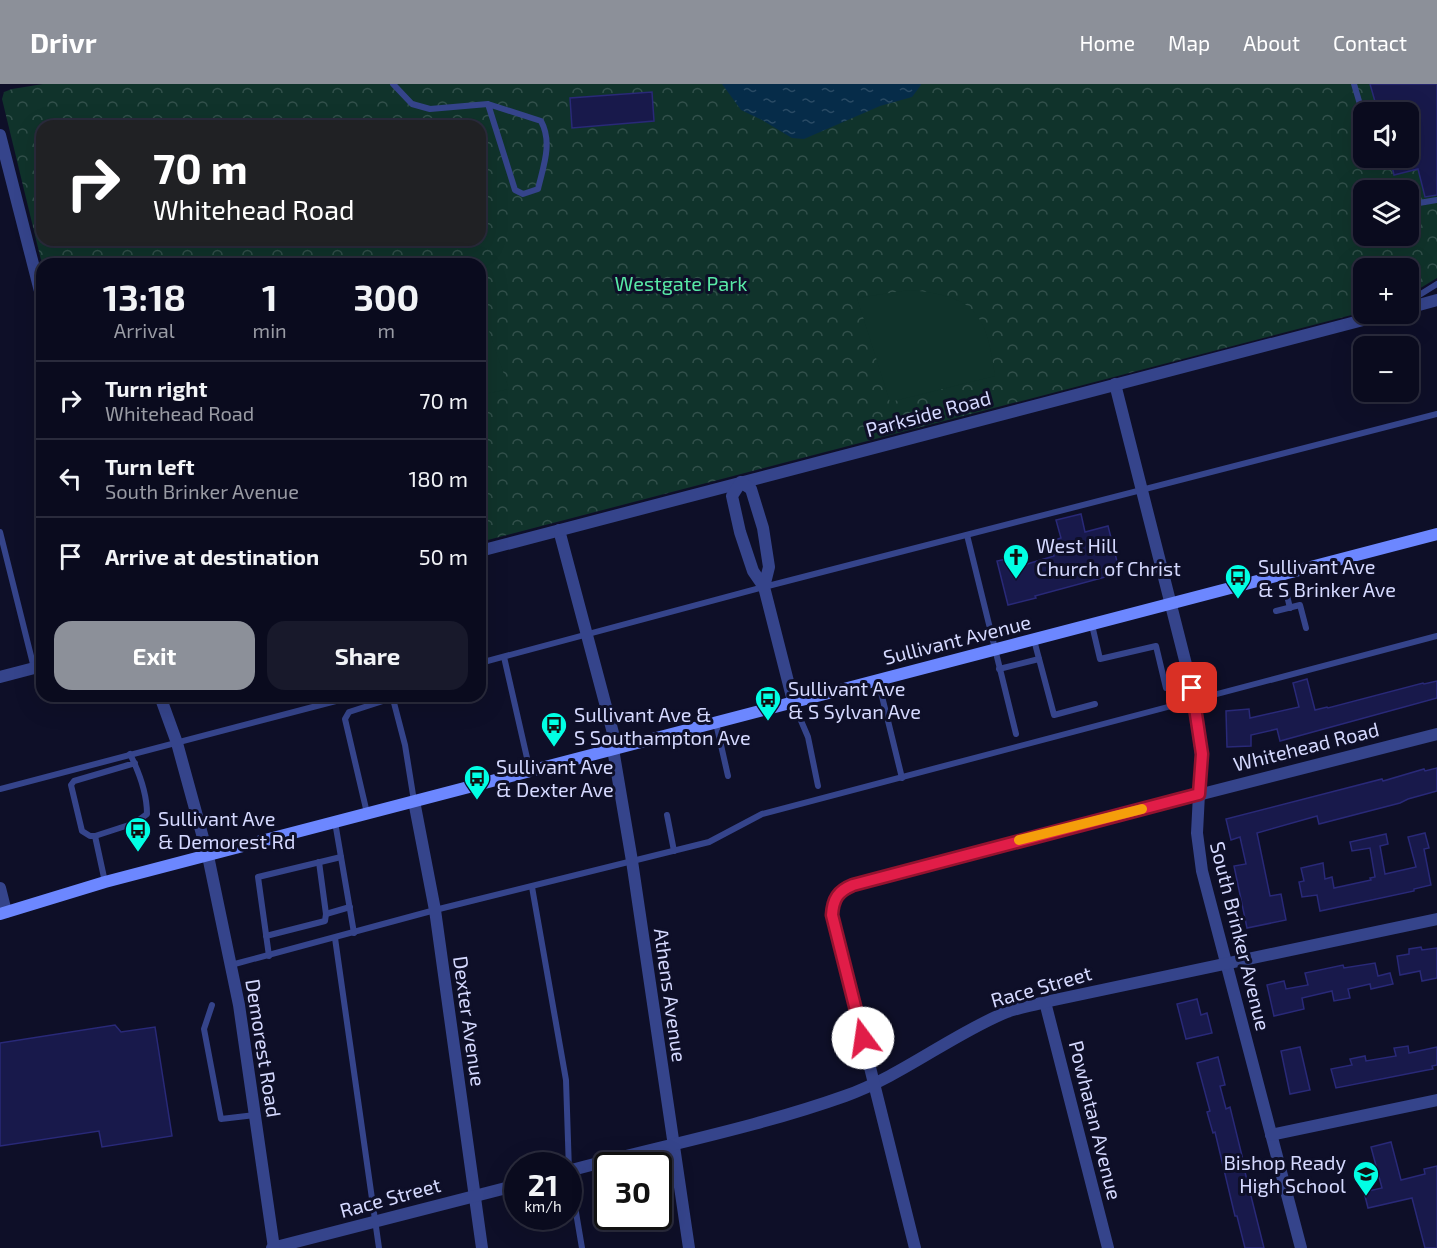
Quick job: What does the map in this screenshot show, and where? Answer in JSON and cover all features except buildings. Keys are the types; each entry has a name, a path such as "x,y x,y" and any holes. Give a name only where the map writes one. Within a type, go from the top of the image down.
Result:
{"main road":[{"name":"Sullivant Avenue","path":"3,913 105,882 1437,534"}],"street":[{"path":"0,135 36,276"},
{"path":"1419,305 1437,300"},
{"name":"Parkside Road","path":"486,549 1353,322"},
{"name":"South Brinker Avenue","path":"1115,384 1191,682 1202,754 1197,833 1202,871 1301,1248"},
{"path":"764,587 769,567 763,528 752,489 741,482 732,496 740,532 753,571 764,587 793,701"},
{"name":"Athens Avenue","path":"559,530 615,748 689,1248"},
{"path":"0,677 36,668"},
{"name":"Demorest Road","path":"162,702 177,743 208,856 231,965 274,1248"},
{"name":"Whitehead Road","path":"874,1084 832,915 834,900 838,893 853,885 1437,734"},
{"name":"Dexter Avenue","path":"414,801 435,910 482,1248"},
{"path":"0,888 3,913"},
{"name":"Race Street","path":"582,1168 765,1121 845,1096 895,1074 943,1044 1003,1013 1226,962 1437,919"},
{"name":"Powhatan Avenue","path":"1045,1002 1108,1248"},
{"path":"874,1084 915,1248"},
{"path":"1271,1135 1437,1100"},
{"name":"Race Street","path":"274,1248 504,1189"}],"lane":[{"path":"393,84 412,104 430,110 488,104 541,122 547,132 547,150 538,189 523,194 515,190 488,104"},
{"path":"1354,84 1359,102"},
{"path":"1419,203 1437,200"},
{"path":"1419,295 1437,284"},
{"path":"486,662 764,587 1437,414"},
{"path":"0,532 36,660"},
{"path":"967,535 1016,734"},
{"path":"1282,574 1290,608"},
{"path":"1276,611 1300,605 1306,628"},
{"path":"1092,624 1100,660 1156,646 1166,688 1191,682"},
{"path":"231,965 435,910 709,842 762,814 1194,702 1437,636"},
{"path":"1034,639 1054,715 1095,704"},
{"path":"504,657 530,771"},
{"path":"999,669 1039,659"},
{"path":"878,679 902,778"},
{"path":"793,701 808,737 818,786"},
{"path":"0,789 332,702"},
{"path":"367,813 345,720 349,712 377,702"},
{"path":"394,702 405,745 414,801"},
{"path":"716,722 728,776"},
{"path":"130,754 135,763 147,802 147,814 135,823 94,836 82,831 71,785 74,781 135,763"},
{"path":"667,815 674,851"},
{"path":"335,822 354,933"},
{"path":"94,836 105,882"},
{"path":"269,956 258,877 341,857"},
{"path":"266,936 325,921 319,862"},
{"path":"532,887 566,1080 568,1152"},
{"path":"326,914 350,907"},
{"path":"335,938 379,1248"},
{"path":"212,1005 204,1029 221,1119 255,1115"},
{"path":"579,1230 582,1248"}],"green space":[{"name":"Westgate Park","path":"43,84 1437,84 1437,278 1419,289 1419,258 1353,258 1353,315 486,540 486,258 41,258 38,246 486,246 486,120 36,120 36,239 2,99 4,92 12,89"},
{"path":"909,290 949,297 963,303 974,312 982,323 987,337 995,376 890,402 857,298"},
{"path":"486,322 509,389 486,394"}],"water":[{"path":"722,84 921,85 912,97 880,106 804,139 792,138 741,110"}],"slow traffic":[{"path":"1019,840 1142,809"}],"place":[{"name":"West Hill Church of Christ","path":"1016,580"},
{"name":"Sullivant Ave & S Brinker Ave","path":"1238,600"},
{"name":"Sullivant Ave & S Sylvan Ave","path":"768,722"},
{"name":"Sullivant Ave & S Southampton Ave","path":"554,748"},
{"name":"Sullivant Ave & Dexter Ave","path":"477,801"},
{"name":"Sullivant Ave & Demorest Rd","path":"138,853"},
{"name":"Bishop Ready High School","path":"1366,1197"}],"route":[{"path":"863,1038 832,915 832,907 838,893 853,885 1199,794 1202,754 1192,688"}]}
